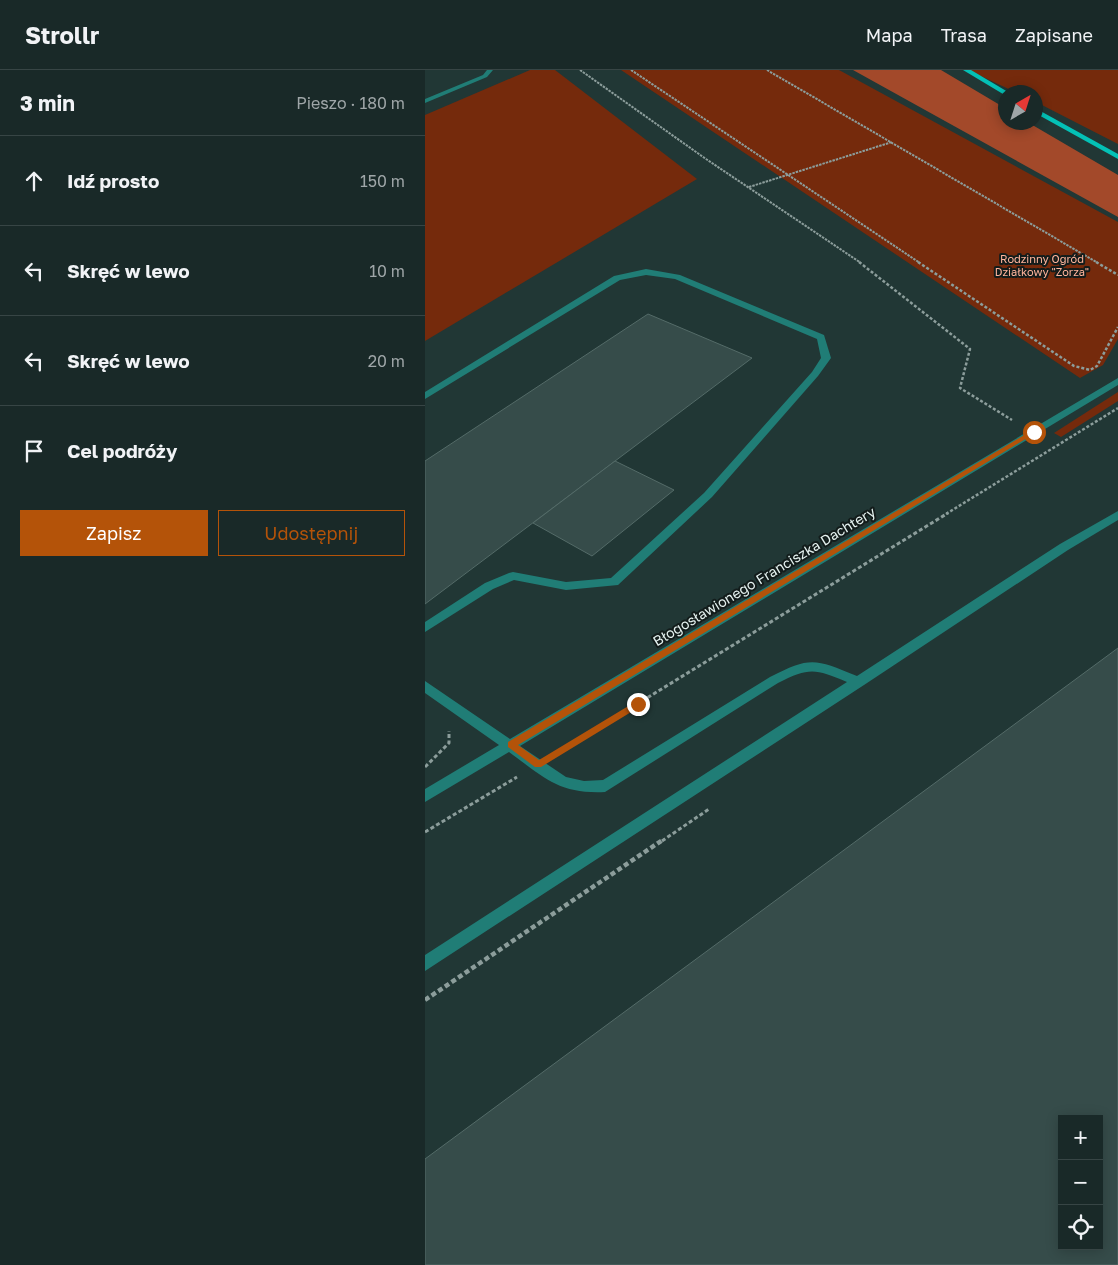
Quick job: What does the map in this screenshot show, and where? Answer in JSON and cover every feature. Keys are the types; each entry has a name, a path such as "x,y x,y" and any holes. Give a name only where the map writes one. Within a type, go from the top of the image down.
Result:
{"main road":[{"path":"966,70 998,89"},
{"path":"1043,115 1118,157"}],"street":[{"path":"425,101 485,76 490,70"},
{"path":"425,396 617,278 646,272 677,277 821,337 826,358 815,374 709,495 614,582 566,586 513,576 489,586 425,628"},
{"name":"Błogosławionego Franciszka Dachtery","path":"425,796 1118,381"},
{"path":"425,964 860,682 1063,547 1118,515"},
{"path":"425,686 562,782 584,788 605,786 774,680 798,668 819,666 860,682"}],"path":[{"path":"580,70 866,268 970,349 960,388 1013,421"},
{"path":"631,70 1074,366 1090,370 1097,366 1118,327"},
{"path":"767,70 1118,275"},
{"path":"749,187 892,142"},
{"path":"425,832 1118,408"},
{"path":"425,767 449,743 447,726"},
{"path":"425,1000 710,808"}],"green space":[{"path":"530,70 555,70 697,179 425,341 425,115"},
{"name":"Rodzinny Ogród Działkowy \"Zorza\"","path":"621,70 839,70 1118,222 1118,339 1103,365 1080,378"},
{"path":"968,70 1118,70 1118,144 1043,106 1043,85 1000,85"},
{"path":"1118,392 1118,401 1061,437 1054,433"}],"shaded area":[{"path":"853,70 941,70 998,104 998,130 1041,130 1118,175 1118,217"}],"building":[{"path":"648,314 752,358 425,604 425,461"},
{"path":"615,461 674,490 592,556 533,523"},
{"path":"1118,648 1118,1265 425,1265 425,1159"}],"route":[{"path":"638,704 538,764 511,745 1034,432"}]}
